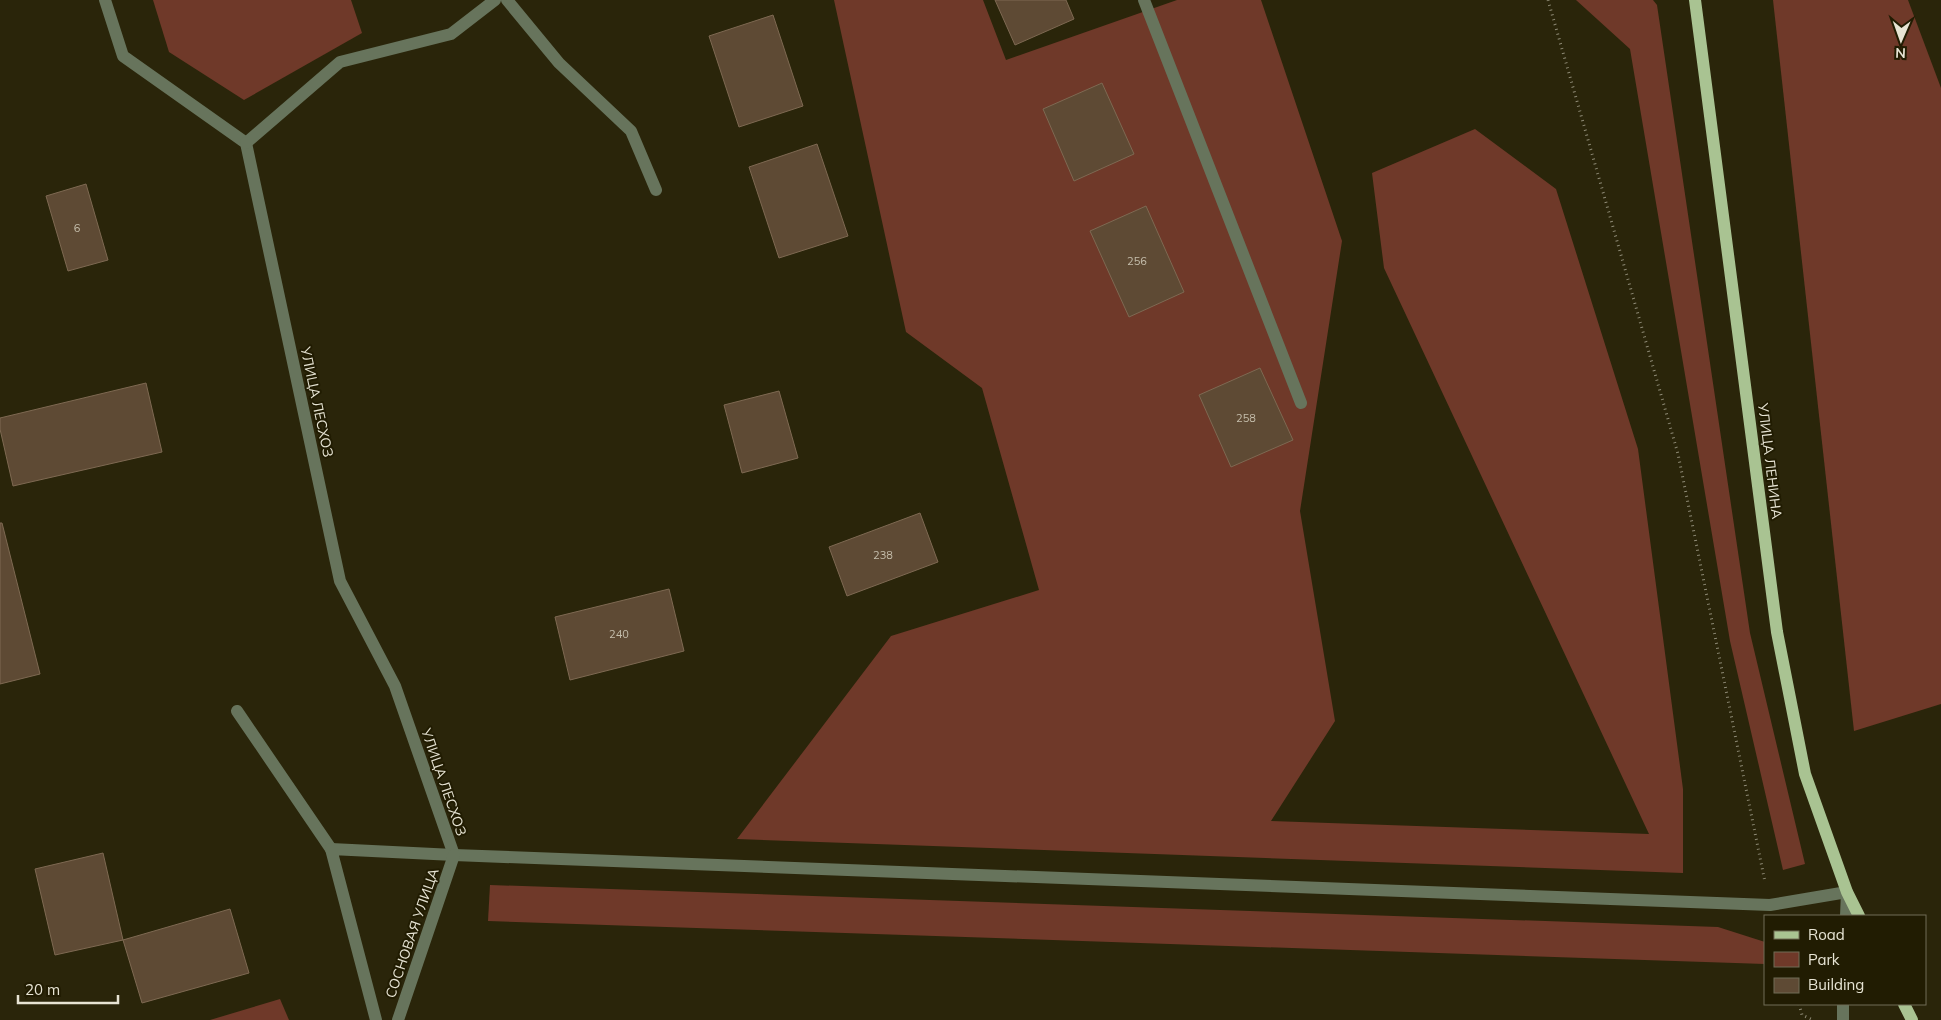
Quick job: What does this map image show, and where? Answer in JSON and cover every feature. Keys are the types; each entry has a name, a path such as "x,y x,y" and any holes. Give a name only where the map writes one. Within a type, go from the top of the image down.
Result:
{"main road":[{"name":"УЛИЦА ЛЕНИНА","path":"1696,0 1777,632 1804,774 1847,892 1859,915"},
{"path":"1904,1005 1912,1020"}],"street":[{"path":"105,0 123,56 246,143 340,62 451,34 495,0"},
{"path":"507,0 559,62 631,131 656,190"},
{"path":"1144,0 1301,403"},
{"name":"УЛИЦА ЛЕСХОЗ","path":"246,143 340,581 395,686 454,855"},
{"path":"238,711 331,849 376,1020"},
{"path":"331,849 1770,905 1847,892 1846,915"},
{"name":"СОСНОВАЯ УЛИЦА","path":"398,1020 454,855"},
{"path":"1842,1020 1843,1005"}],"path":[{"path":"1548,0 1678,454 1770,905"},
{"path":"1799,1005 1802,1015 1813,1020"}],"green space":[{"path":"153,0 351,0 362,33 244,100 169,52"},
{"path":"834,0 983,0 1006,60 1177,0 1261,0 1342,241 1300,511 1335,721 1271,821 1649,834 1384,268 1372,173 1475,129 1556,189 1638,449 1683,789 1683,873 737,839 891,636 1039,590 982,388 906,332"},
{"path":"1576,0 1653,0 1657,5 1750,633 1805,864 1783,870 1730,641 1630,49"},
{"path":"1773,0 1908,0 1941,88 1941,704 1854,731"},
{"path":"490,885 1718,927 1764,942 1764,964 488,921"},
{"path":"280,999 289,1020 210,1020"}],"building":[{"path":"995,0 1066,0 1074,19 1015,45"},
{"path":"773,15 803,106 739,127 709,36"},
{"path":"1102,83 1134,154 1074,181 1043,109"},
{"path":"817,144 848,236 779,258 749,167"},
{"path":"86,184 108,260 68,271 46,196"},
{"path":"1146,206 1184,292 1129,317 1090,231"},
{"path":"1260,368 1293,440 1231,467 1199,395"},
{"path":"146,383 162,452 13,486 0,429 0,418"},
{"path":"779,391 798,458 742,473 724,405"},
{"path":"920,513 938,562 847,596 829,547"},
{"path":"0,523 2,523 40,674 0,684"},
{"path":"669,589 684,651 570,680 555,617"},
{"path":"103,853 123,940 55,955 35,869"},
{"path":"230,909 249,973 142,1003 123,940"}]}
